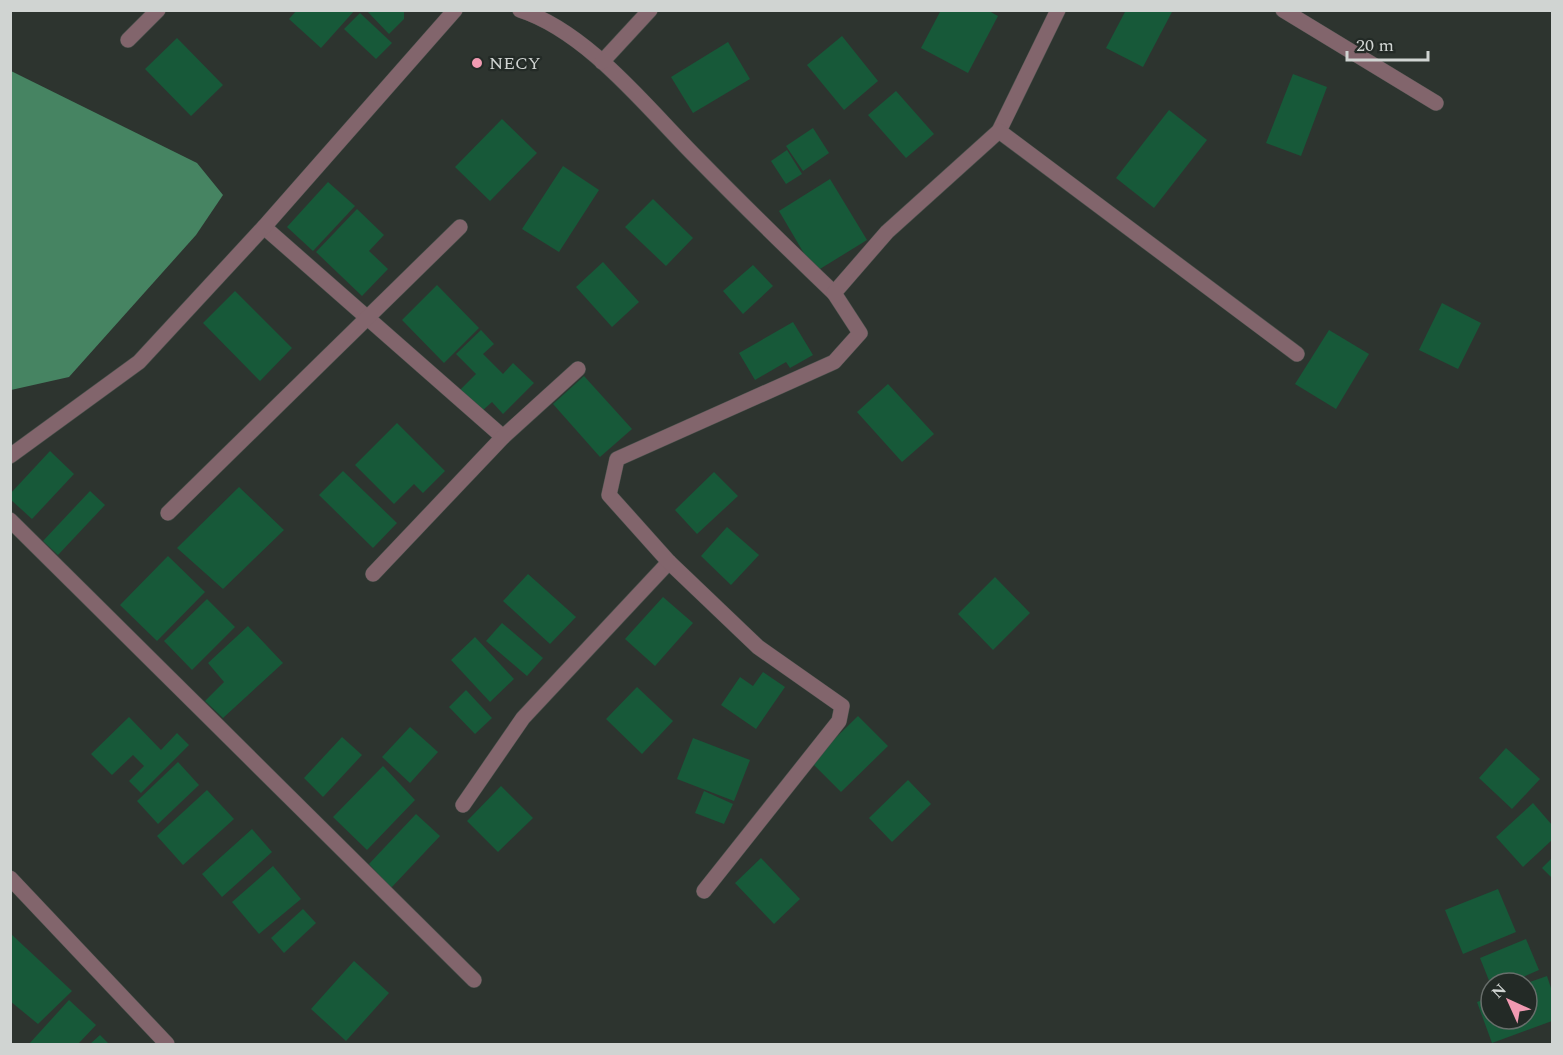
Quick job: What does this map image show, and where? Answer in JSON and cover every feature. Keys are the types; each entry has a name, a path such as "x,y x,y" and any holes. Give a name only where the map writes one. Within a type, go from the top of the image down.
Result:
{"street":[{"path":"128,40 158,10"},
{"path":"10,456 139,362 264,227 455,10"},
{"path":"520,10 542,18 602,62 834,293 860,333 834,362 617,459 609,495 669,562 758,647 842,706 839,721 704,891"},
{"path":"602,62 650,10"},
{"path":"834,293 887,232 999,131 1058,10"},
{"path":"1283,10 1437,103"},
{"path":"999,131 1297,354"},
{"path":"264,227 503,437"},
{"path":"168,513 370,318 460,227"},
{"path":"373,574 503,437 578,369"},
{"path":"10,520 474,980"},
{"path":"463,805 523,718 669,562"},
{"path":"10,878 167,1044"}],"shaded area":[{"path":"11,71 197,163 223,195 196,235 69,377 11,390"}],"building":[{"path":"297,10 355,10 321,48 289,19"},
{"path":"366,10 404,10 404,19 389,34"},
{"path":"941,10 987,10 998,16 968,73 921,48"},
{"path":"1126,10 1173,10 1143,67 1106,48"},
{"path":"360,13 392,43 376,59 344,29"},
{"path":"842,36 878,81 844,110 807,65"},
{"path":"177,38 223,85 191,116 145,69"},
{"path":"728,42 750,79 693,113 671,77"},
{"path":"1293,74 1327,87 1301,156 1266,143"},
{"path":"896,91 934,134 906,158 868,115"},
{"path":"1169,110 1207,140 1154,208 1116,178"},
{"path":"502,119 537,153 490,201 455,167"},
{"path":"813,128 829,153 803,171 786,146"},
{"path":"787,150 802,174 786,184 771,161"},
{"path":"563,166 599,190 559,252 522,229"},
{"path":"830,179 867,240 815,272 779,211"},
{"path":"328,182 355,206 313,251 287,227"},
{"path":"653,199 693,238 666,266 625,227"},
{"path":"357,209 384,235 369,251 388,269 362,296 316,252"},
{"path":"603,262 639,302 612,327 576,287"},
{"path":"753,265 773,286 743,314 723,291"},
{"path":"437,285 479,328 444,363 402,320"},
{"path":"235,291 292,348 260,381 203,323"},
{"path":"1442,303 1481,323 1458,369 1419,350"},
{"path":"793,322 813,355 790,368 786,362 755,380 739,353"},
{"path":"481,330 494,344 483,354 503,374 513,363 534,383 503,414 492,402 482,411 460,390 476,374 456,354"},
{"path":"1329,330 1369,354 1336,409 1295,384"},
{"path":"584,376 632,429 600,457 553,404"},
{"path":"888,384 934,434 902,462 857,412"},
{"path":"397,423 445,471 423,493 414,484 394,504 355,465"},
{"path":"50,451 74,474 32,519 10,499 10,494"},
{"path":"343,471 397,523 373,548 319,495"},
{"path":"714,472 738,496 697,534 675,510"},
{"path":"239,487 284,530 223,589 177,548"},
{"path":"90,491 105,505 58,555 43,541"},
{"path":"727,527 759,555 731,585 701,556"},
{"path":"168,556 205,592 157,641 120,605"},
{"path":"528,574 576,617 550,644 503,601"},
{"path":"995,577 1030,613 993,650 958,614"},
{"path":"663,597 693,623 655,666 625,639"},
{"path":"207,599 235,627 192,670 164,641"},
{"path":"502,623 543,658 527,676 486,641"},
{"path":"248,626 283,663 223,718 205,701 224,682 208,663"},
{"path":"475,637 514,679 490,702 451,660"},
{"path":"763,672 785,687 756,729 721,705 740,677 753,686"},
{"path":"637,687 673,721 642,754 606,719"},
{"path":"466,690 492,718 475,734 449,707"},
{"path":"858,716 888,746 841,792 811,762"},
{"path":"129,717 161,750 177,733 189,745 141,793 129,781 144,766 133,755 112,775 91,754"},
{"path":"410,727 438,752 410,783 382,757"},
{"path":"342,737 362,755 323,797 304,778"},
{"path":"693,738 750,760 734,801 677,779"},
{"path":"1506,748 1540,779 1512,809 1479,778"},
{"path":"178,762 199,785 158,824 137,801"},
{"path":"383,766 415,800 367,850 333,817"},
{"path":"908,780 931,804 892,842 869,818"},
{"path":"501,786 533,818 498,852 467,821"},
{"path":"207,790 234,819 183,865 157,836"},
{"path":"704,791 733,804 724,824 695,813"},
{"path":"1533,803 1552,825 1552,840 1523,867 1496,837"},
{"path":"416,814 440,836 391,888 369,864"},
{"path":"252,829 272,852 222,897 202,874"},
{"path":"761,858 800,899 774,924 735,883"},
{"path":"1552,858 1552,878 1542,868"},
{"path":"273,866 301,899 259,934 232,902"},
{"path":"1498,889 1516,932 1463,954 1445,910"},
{"path":"303,909 316,923 284,953 271,938"},
{"path":"10,933 72,991 38,1024 10,1001"},
{"path":"1526,939 1539,970 1485,971 1480,958"},
{"path":"354,961 389,993 346,1041 311,1009"},
{"path":"1547,976 1552,991 1552,1021 1539,1026 1539,979"},
{"path":"69,1000 96,1025 78,1044 29,1044"},
{"path":"1488,1031 1525,1031 1492,1043"},
{"path":"100,1035 109,1044 90,1044"}],"place":[{"name":"NECY","path":"477,63"}]}
